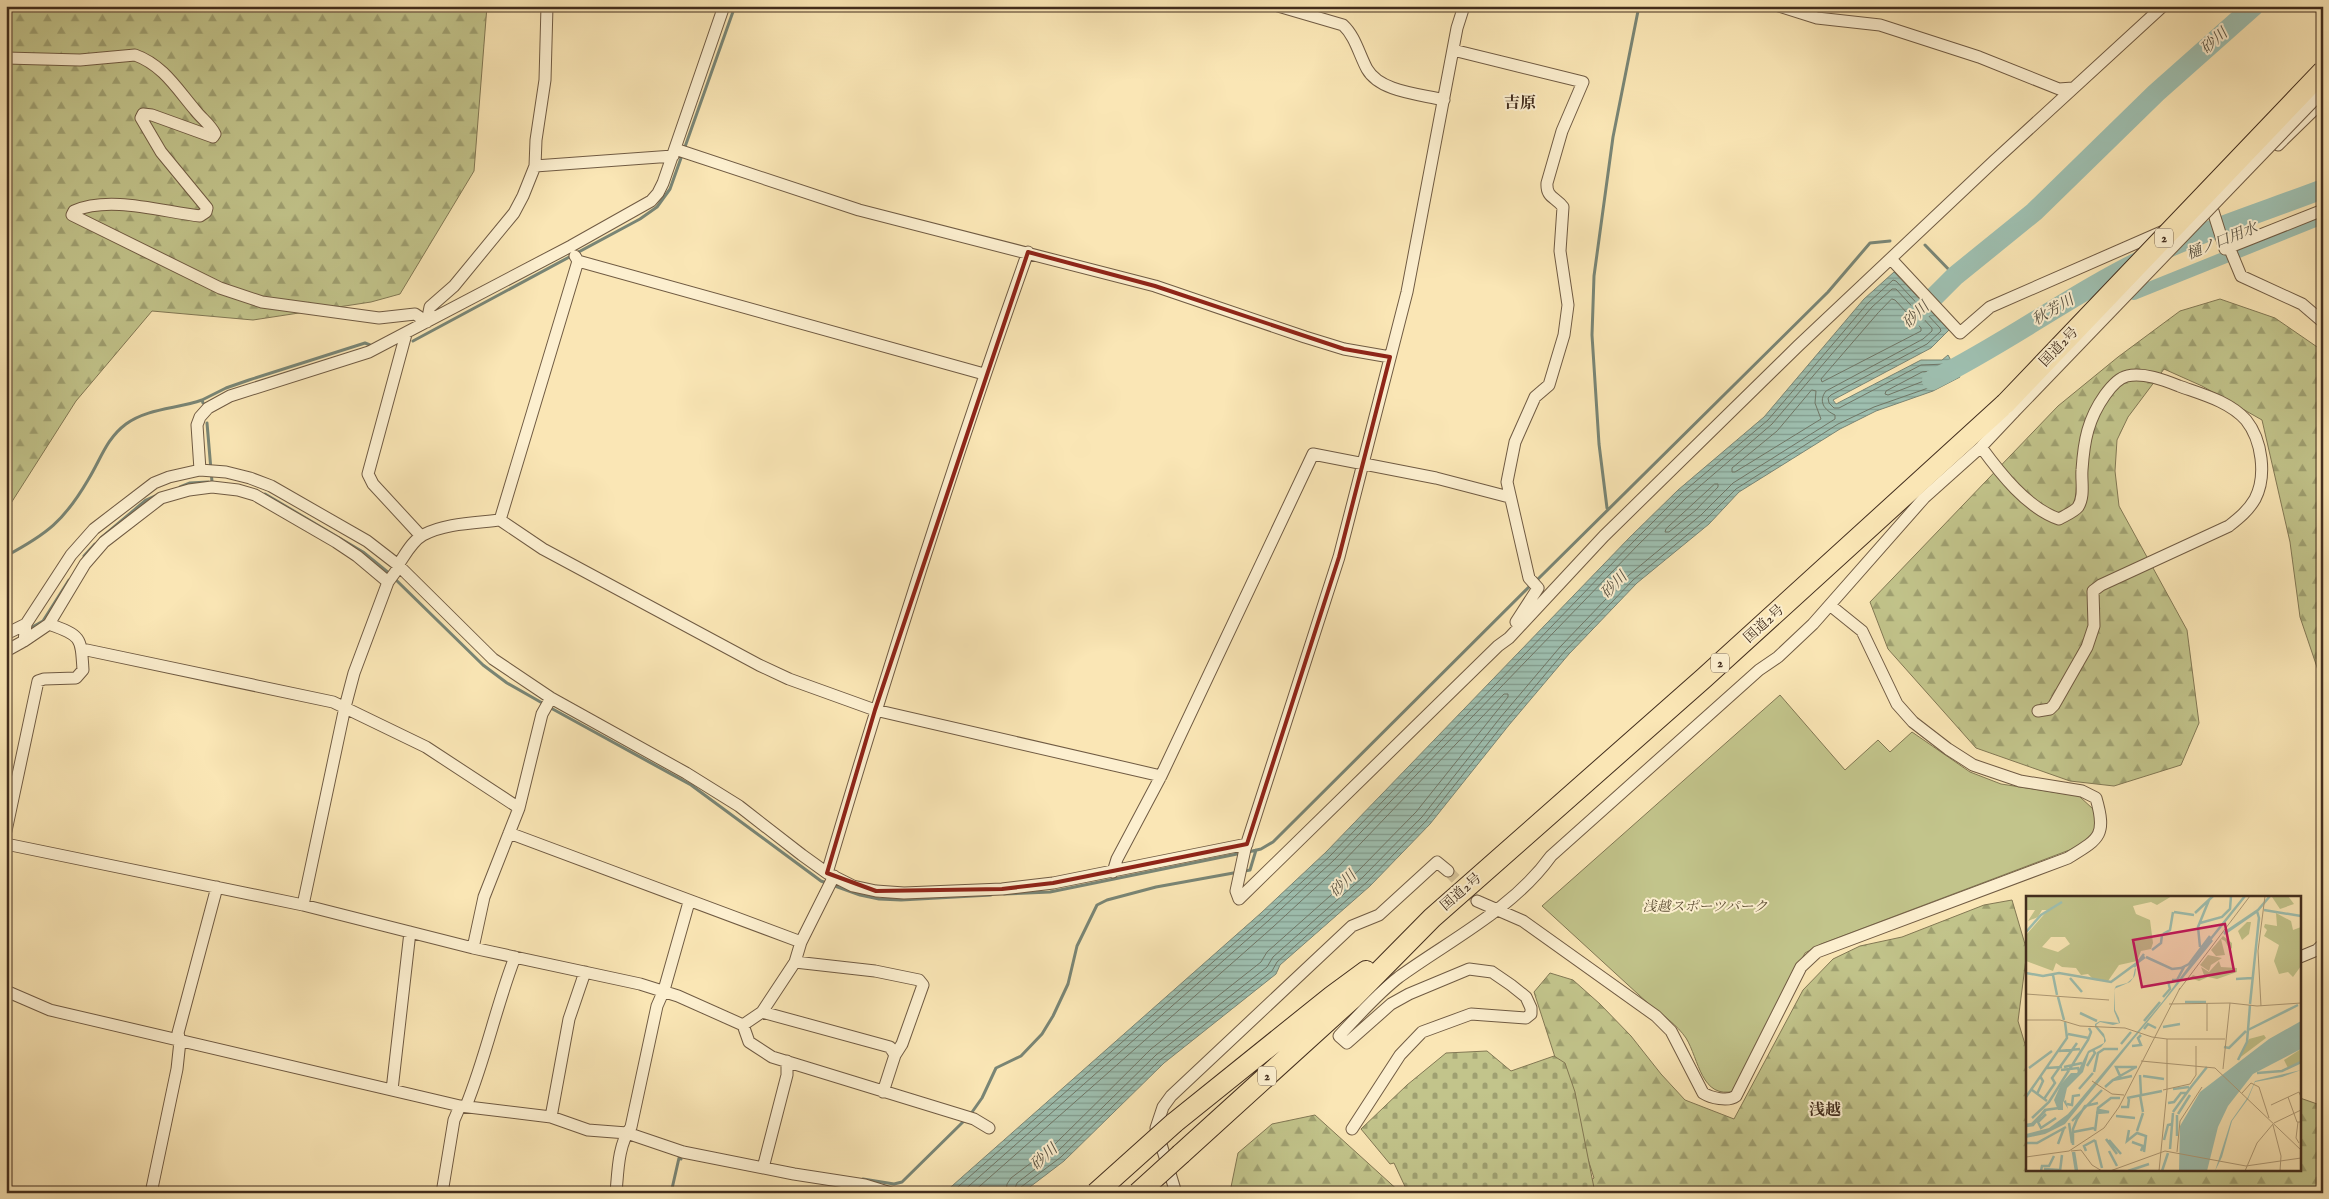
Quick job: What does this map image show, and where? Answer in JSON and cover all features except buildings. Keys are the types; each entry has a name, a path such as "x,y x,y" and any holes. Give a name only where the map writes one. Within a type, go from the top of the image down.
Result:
{"highway":[{"name":"国道2号","path":"1185,1160 1270,1088 1353,998 1432,918 2009,408 2323,71"},
{"path":"1096,1193 1174,1123 1432,918"},
{"path":"1170,1192 1185,1160"},
{"path":"1138,1193 1185,1160"}],"street":[{"path":"427,322 430,307 454,286 514,213 535,166 536,140 545,80 547,6"},
{"path":"207,471 197,425 200,416 208,408 230,396 369,352 427,322 574,253 650,201 658,193 679,152 724,6"},
{"path":"1278,6 1342,25 1350,31 1374,78 1392,87 1444,100"},
{"path":"1464,6 1453,50 1407,292 1339,557 1246,847 1236,891 1238,899 1508,638 1604,536 1798,346 2163,6"},
{"path":"1779,6 1817,18 1880,25 1980,57 2059,89 2073,88"},
{"path":"1453,50 1583,82 1562,131 1547,191 1550,196 1560,201 1563,207 1560,245 1568,305 1567,320 1549,385 1535,397 1515,442 1507,482 1509,497 1532,582 1538,588 1511,629 1508,638"},
{"path":"6,58 80,60 136,55 158,67 215,134 213,137 152,115 143,114 141,118 161,152 207,208 206,212 200,216 155,207 119,205 82,208 74,211 72,215 220,288 262,302 379,318 415,314 427,322"},
{"path":"1352,1129 1400,1056 1422,1032 1471,1014 1520,1019 1529,1017 1531,1008 1529,1002 1512,985 1492,972 1469,969 1409,994 1391,1004 1347,1043 1339,1036 1366,1007 1398,978 1497,909 1540,870 1550,856 1760,670 1778,657 1831,606 1924,498 1981,446 2009,408 2323,91"},
{"path":"1891,259 1960,333 1990,307 2094,260 2213,212 2323,101"},
{"path":"535,166 679,152 859,210 1155,286 1344,348 1390,357"},
{"path":"2230,251 2323,210"},
{"path":"2213,212 2241,276 2302,304 2323,322"},
{"path":"743,1025 762,1012 795,962 801,942 830,880 875,710 984,374 1028,252"},
{"path":"574,253 984,374"},
{"path":"500,520 574,253"},
{"path":"406,334 368,474 373,484 422,536"},
{"path":"1981,446 2002,475 2045,514 2059,519 2078,507 2082,493 2082,471 2086,436 2093,412 2112,386 2127,376 2145,376 2166,381 2214,398 2246,421 2259,447 2262,477 2256,498 2245,513 2229,526 2101,585 2093,591 2094,626 2088,647 2054,705 2038,711"},
{"path":"1113,872 1117,859 1161,776 1313,454 1436,478 1509,497"},
{"path":"6,651 25,632 72,555 94,529 154,483 169,477 207,471 239,474 271,486 367,541 394,573 493,659 548,702 686,773 739,806 830,880 861,887 904,893 1002,888 1053,883 1246,847"},
{"path":"49,624 85,564 104,542 161,498 189,490 212,487 238,490 262,499 357,556 394,573"},
{"path":"303,906 345,707 354,673 394,573 410,548 422,536 447,527 500,520 543,549 759,665 789,679 875,710 1161,776"},
{"path":"1477,901 1523,921 1656,1016 1671,1031 1703,1093 1708,1096 1729,1100 1736,1096 1802,967 1817,952 2068,858 2095,841 2102,821 2096,798 2082,791 2020,782 1973,765 1948,749 1913,722 1897,704 1862,631 1831,606"},
{"path":"6,634 25,632 49,624 73,633 79,640 82,649 83,670 76,678 44,679 38,681 6,831"},
{"path":"82,649 333,702 426,747 518,808"},
{"path":"473,948 484,897 518,808 548,702"},
{"path":"508,833 689,902 801,942"},
{"path":"6,844 303,906 473,948 664,990 743,1025 749,1042 772,1057 968,1118 989,1128"},
{"path":"1170,1192 1156,1128 1163,1107 1171,1096 1352,926 1379,915 1437,862 1448,871"},
{"path":"151,1193 177,1069 180,1041 178,1033 216,887"},
{"path":"616,1193 619,1166 627,1133 631,1127 657,1006 664,990 689,902"},
{"path":"392,1090 410,932"},
{"path":"2302,956 2317,950 2323,944"},
{"path":"442,1193 454,1120 480,1072 501,992 515,957"},
{"path":"795,962 875,972 919,980 923,985 902,1044 894,1055 883,1092"},
{"path":"551,1117 569,1019 585,972"},
{"path":"6,991 50,1010 392,1090 463,1106 551,1117 588,1130 627,1133 683,1152 865,1185 891,1193"},
{"path":"762,1012 890,1048 894,1055"},
{"path":"763,1168 787,1075 787,1062"}],"highlighted area":[{"path":"1028,252 1155,286 1344,349 1390,357 1339,557 1247,844 1053,883 1002,889 876,891 827,873 875,710"}],"green space":[{"path":"6,6 487,6 474,171 400,294 371,302 253,320 152,311 76,401 6,511"},
{"path":"2220,299 2275,318 2323,351 2323,679 2321,679 2300,617 2290,542 2262,420 2202,386 2164,369 2128,417 2117,440 2115,471 2119,506 2187,630 2199,723 2181,765 2114,786 2070,781 1976,748 1888,649 1870,602 2058,406 2118,357 2180,311"},
{"name":"浅越スポーツパーク","path":"1780,695 1845,770 1878,740 1890,752 1912,732 1970,772 2001,784 2079,796 2093,809 2097,822 2093,833 2080,846 1821,944 1805,953 1735,1091 1724,1092 1708,1084 1686,1038 1679,1029 1651,1006 1542,906"},
{"path":"2012,900 2026,948 2018,1021 2026,1047 2026,1172 2302,1172 2302,1099 2323,1106 2323,1193 1571,1193 1594,1178 1534,992 1550,973 1573,980 1600,1004 1631,1036 1661,1074 1685,1100 1734,1119 1803,990 1833,959 1860,946 1902,937 1984,905"},
{"path":"1487,1051 1511,1071 1554,1056 1565,1063 1575,1092 1595,1193 1408,1193 1394,1163 1390,1164 1361,1129 1407,1085 1446,1053"},
{"path":"1315,1115 1401,1193 1230,1192 1238,1153 1272,1124"}],"water":[{"path":"1894,272 1949,330 1931,348 1833,400 1836,404 1921,360 1942,360 1948,355 1960,377 1933,391 1876,411 1840,429 1739,492 1709,524 1637,583 1569,654 1509,725 1430,824 1370,886 1280,965 1276,974 1164,1063 1064,1161 1022,1193 944,1193 1261,913 1326,852 1630,537 1678,490 1764,417 1864,299"}],"waterway":[{"path":"413,341 640,219 657,207 670,189 735,6"},
{"path":"1607,508 1599,444 1592,335 1594,276 1613,137 1639,6"},
{"name":"砂川","path":"1914,317 1955,276 2034,212 2156,93 2254,6"},
{"name":"秋芳川","path":"1932,380 1960,366 2094,285 2150,256 2214,229 2323,189"},
{"name":"樋ノ口用水","path":"2134,294 2323,218"},
{"path":"1536,581 1828,292 1870,243 1890,241"},
{"path":"1925,245 1955,276"},
{"path":"203,403 202,400 226,388 249,380 365,343 370,345"},
{"path":"6,556 33,541 62,516 79,494 113,436 126,424 153,412 202,400"},
{"path":"207,423 212,482"},
{"path":"180,487 190,483 208,482"},
{"path":"265,494 363,552 390,574"},
{"path":"101,538 146,500 155,496"},
{"path":"84,556 95,544"},
{"path":"394,578 483,665 507,683 544,704"},
{"path":"29,629 43,621 69,580"},
{"path":"1248,852 1261,849 1273,842 1531,585"},
{"path":"549,707 691,785 821,881 860,895 879,899 901,900 991,895"},
{"path":"970,1115 982,1098 996,1068 1021,1056 1042,1034 1053,1016 1068,984 1077,946 1097,905 1107,900 1156,887 1250,870 1256,850"},
{"path":"1004,894 1050,892 1242,853"},
{"path":"863,1179 894,1184 902,1182 966,1119"},
{"path":"671,1193 679,1158 681,1159"}],"tunnel":[{"path":"1448,871 1477,901"}],"district":[{"name":"吉原","path":"1520,104"},
{"name":"浅越","path":"1825,1111"}]}
